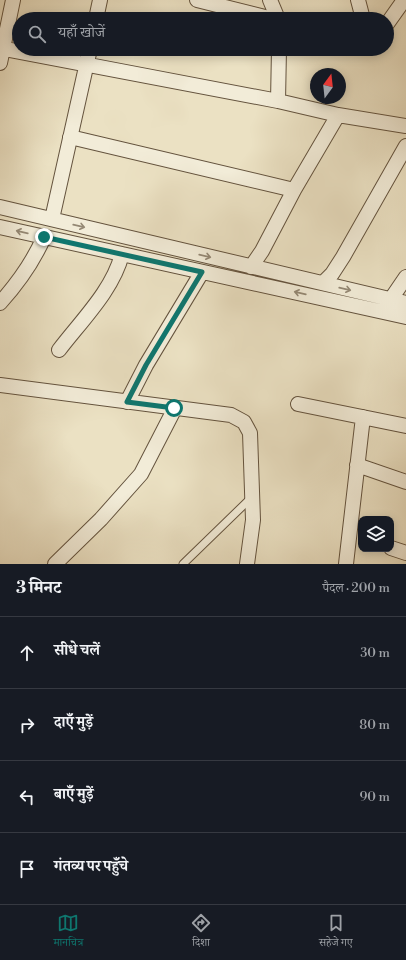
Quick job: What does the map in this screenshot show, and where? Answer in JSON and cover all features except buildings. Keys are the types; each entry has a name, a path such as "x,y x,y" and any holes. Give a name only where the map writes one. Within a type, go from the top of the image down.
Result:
{"street":[{"path":"0,63 1,48 13,0"},
{"path":"97,12 100,0"},
{"path":"196,0 245,12"},
{"path":"270,0 275,12"},
{"path":"358,0 361,12"},
{"path":"394,14 404,0"},
{"path":"1,48 12,50"},
{"path":"41,56 278,101 338,115 406,126"},
{"path":"52,219 88,56"},
{"path":"278,101 279,56"},
{"path":"251,267 269,239 294,190 338,115"},
{"path":"70,137 294,190"},
{"path":"323,283 332,274 343,257 406,146"},
{"path":"0,207 406,303"},
{"path":"0,227 406,317"},
{"path":"0,303 25,273 36,256 44,237"},
{"path":"59,350 104,291 120,263 122,254"},
{"path":"127,402 146,365 202,272"},
{"path":"391,299 406,277"},
{"path":"0,385 231,415 244,422 250,433 253,496 253,520 247,564"},
{"path":"298,404 406,426"},
{"path":"55,564 101,519 141,474 174,408"},
{"path":"346,564 355,536 357,465 362,417"},
{"path":"357,465 406,482"},
{"path":"394,549 406,553"}],"lane":[{"path":"183,564 253,496"}],"route":[{"path":"44,237 202,272 146,365 127,402 174,408"}]}
